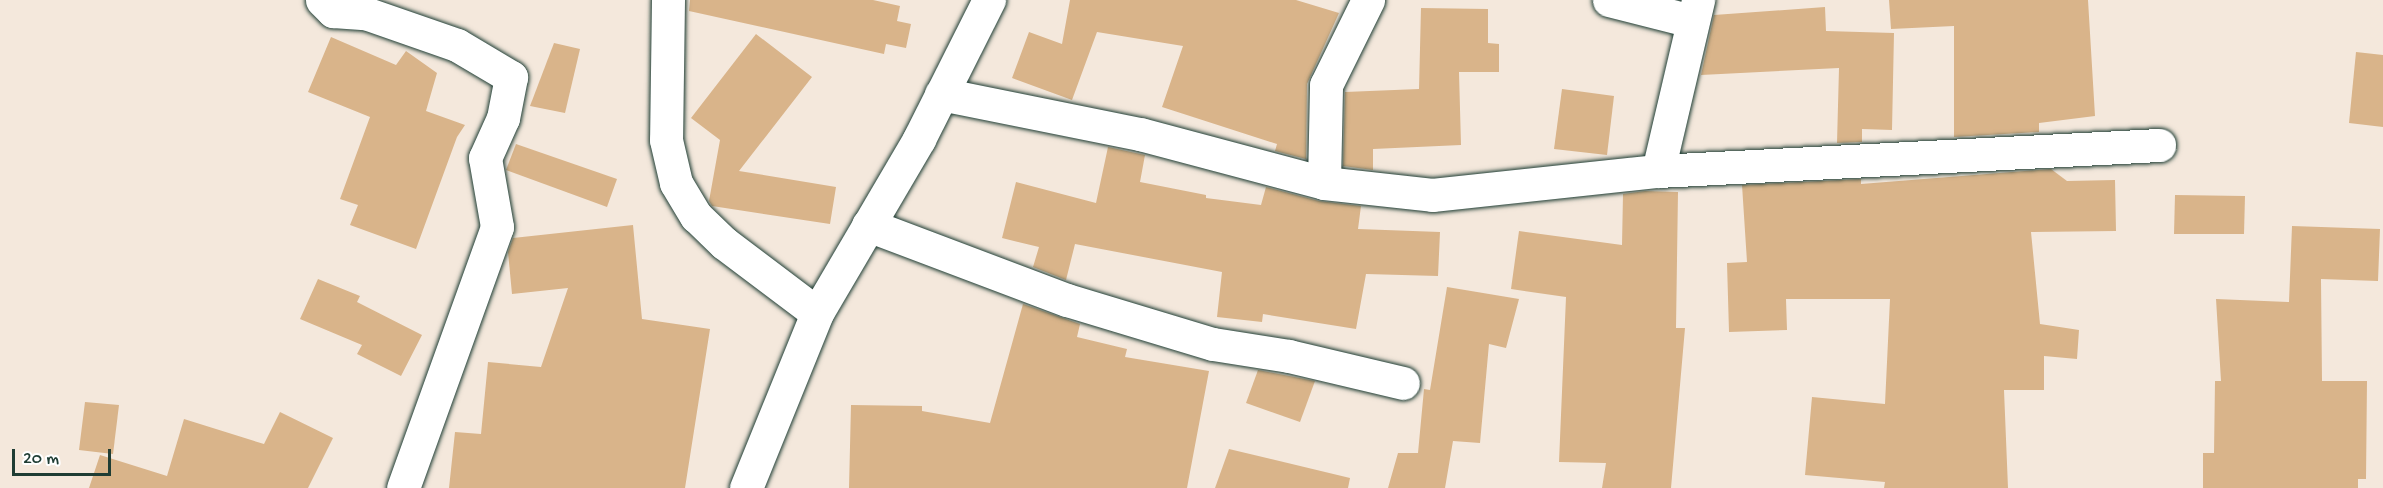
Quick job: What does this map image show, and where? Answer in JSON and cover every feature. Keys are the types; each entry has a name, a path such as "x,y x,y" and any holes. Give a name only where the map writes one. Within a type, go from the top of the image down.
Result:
{"street":[{"path":"322,0 333,11 376,16 457,45 511,77 503,118 484,158 497,227 403,488"},
{"path":"668,0 666,140 676,183 696,216 724,243 817,313"},
{"path":"746,488 817,313 941,94 989,0"},
{"path":"1324,183 1326,85 1368,0"},
{"path":"1609,0 1695,11 1658,171"},
{"path":"941,94 1140,134 1324,183 1432,195 1658,171 2158,146"},
{"path":"868,225 1067,300 1213,344 1289,356 1403,383"}],"building":[{"path":"690,0 873,0 900,6 897,21 911,24 906,48 886,44 884,54 689,11"},
{"path":"1070,0 1296,0 1339,13 1307,84 1306,159 1275,151 1277,144 1162,107 1183,46 1097,32 1072,100 1012,78 1029,32 1062,44"},
{"path":"1889,0 2088,0 2095,116 2039,123 2039,132 1954,137 1954,26 1891,29"},
{"path":"1825,7 1826,31 1894,33 1892,130 1862,129 1862,142 1837,143 1839,68 1701,75 1714,15"},
{"path":"1421,8 1488,9 1488,43 1499,44 1499,72 1459,72 1461,145 1373,149 1373,170 1343,166 1345,92 1419,89"},
{"path":"756,34 812,77 739,171 836,187 830,224 712,206 709,201 720,140 691,118"},
{"path":"331,37 396,65 406,51 437,73 426,111 465,125 457,137 416,249 350,225 358,205 340,199 370,117 308,92"},
{"path":"554,43 580,49 565,113 530,106"},
{"path":"2356,52 2383,55 2383,127 2349,123"},
{"path":"1562,89 1614,96 1607,155 1554,149"},
{"path":"516,144 617,179 607,207 506,170"},
{"path":"1108,147 1145,155 1140,182 1206,195 1206,198 1261,205 1266,187 1319,201 1361,206 1358,229 1440,232 1438,276 1366,274 1356,329 1263,314 1262,322 1217,317 1222,272 1075,244 1066,280 1033,267 1039,247 1002,238 1016,182 1096,203"},
{"path":"2051,169 2067,181 2115,180 2116,231 2031,232 2040,324 2079,330 2077,359 2044,356 2044,390 2004,390 2008,488 1884,488 1885,482 1805,475 1812,397 1885,404 1890,299 1786,299 1787,330 1729,332 1727,263 1747,262 1742,185 1861,179 1861,184"},
{"path":"1645,191 1678,192 1676,328 1685,328 1671,488 1602,488 1606,463 1559,462 1566,297 1511,289 1519,231 1622,245 1623,194"},
{"path":"2175,195 2245,196 2244,234 2174,234"},
{"path":"633,225 642,319 710,329 685,488 449,488 455,432 481,434 488,362 541,367 568,288 512,294 508,252 513,238"},
{"path":"2292,226 2380,229 2378,281 2321,279 2322,381 2367,381 2366,479 2358,479 2358,488 2203,488 2203,453 2214,453 2215,381 2221,381 2216,299 2289,302"},
{"path":"318,279 360,296 357,302 422,335 401,376 357,354 362,345 300,319"},
{"path":"1447,287 1519,299 1506,348 1489,344 1480,443 1453,441 1445,488 1388,488 1398,453 1418,453 1424,389 1430,390"},
{"path":"1023,304 1080,324 1077,337 1127,349 1125,357 1209,371 1187,488 849,488 851,405 922,406 922,411 990,423"},
{"path":"1258,370 1315,381 1300,422 1246,403"},
{"path":"85,402 119,405 113,454 79,450"},
{"path":"280,412 333,438 308,488 89,488 100,455 167,476 184,419 264,444"},
{"path":"1229,449 1350,478 1348,488 1215,488"}]}
